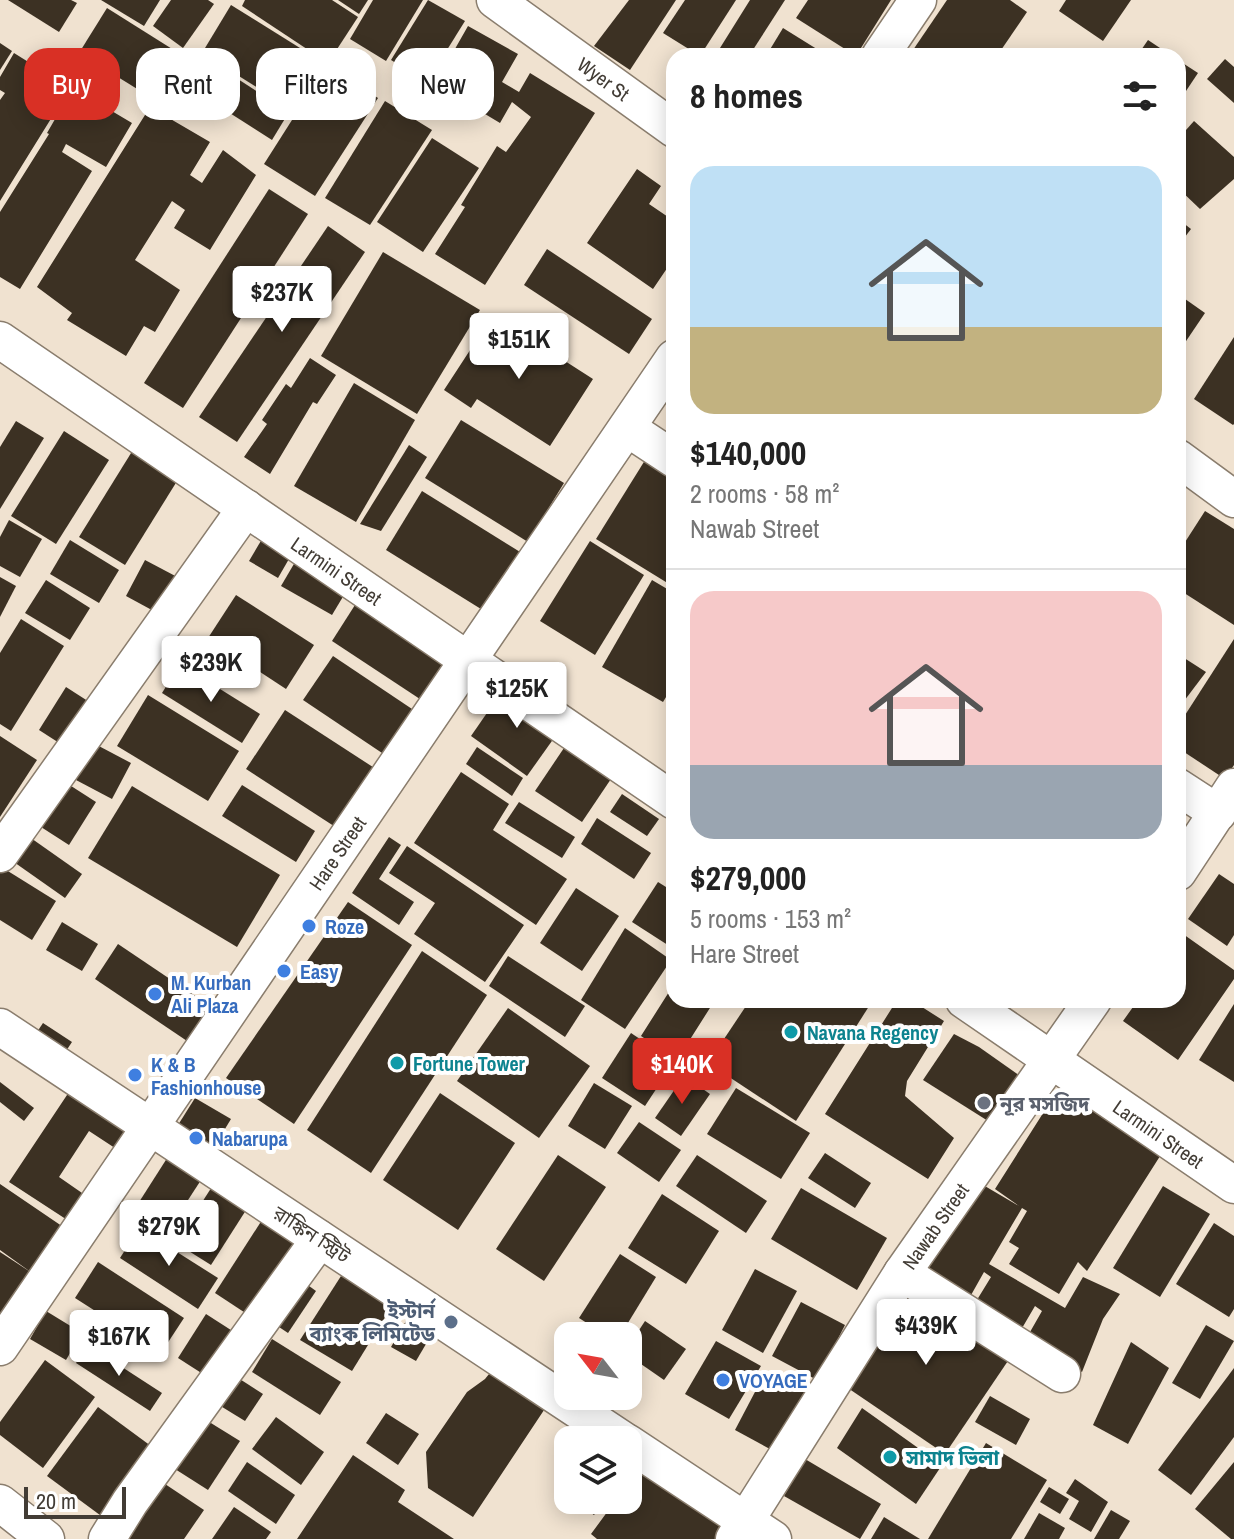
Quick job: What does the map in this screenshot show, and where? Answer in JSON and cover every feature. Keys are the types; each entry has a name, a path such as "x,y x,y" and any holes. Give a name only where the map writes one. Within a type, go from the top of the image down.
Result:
{"street":[{"name":"Wyer St","path":"495,0 666,123"},
{"path":"885,48 918,0"},
{"name":"Larmini Street","path":"0,340 666,796"},
{"name":"Hare Street","path":"0,1347 666,370"},
{"path":"627,428 666,454"},
{"path":"1186,464 1234,499"},
{"path":"0,854 246,508"},
{"path":"1186,789 1226,800 1186,860"},
{"name":"Larmini Street","path":"976,1008 1234,1185"},
{"name":"Nawab Street","path":"751,1533 902,1273 1088,1008"},
{"name":"রাঙ্কিন স্ট্রিট","path":"0,1027 602,1426"},
{"path":"107,1539 130,1502 318,1238"},
{"path":"902,1273 1062,1374"},
{"name":"রাঙ্কিন স্ট্রিট","path":"642,1454 751,1533"},
{"path":"0,1503 46,1539"}],"building":[{"path":"8,0 71,0 77,3 59,32"},
{"path":"101,0 160,0 144,26"},
{"path":"171,0 208,0 214,4 183,48 153,26"},
{"path":"245,0 332,0 358,17 338,48 305,48 242,6"},
{"path":"338,0 368,0 359,14"},
{"path":"373,0 423,0 386,61 376,55 376,48 365,48 350,39"},
{"path":"428,0 465,21 448,48 398,48"},
{"path":"629,0 676,0 630,70 594,46"},
{"path":"685,0 736,0 705,48 687,48 663,33"},
{"path":"750,0 785,0 754,48 720,48"},
{"path":"808,0 891,0 861,48 843,48 796,18"},
{"path":"947,0 1010,0 1027,12 1002,48 914,48"},
{"path":"1066,0 1131,0 1103,41 1059,11"},
{"path":"231,5 300,48 256,48 256,87 240,77 240,48 205,48"},
{"path":"107,8 171,48 136,48 136,88 120,78 120,48 82,48"},
{"path":"468,26 518,54 502,82 519,92 530,73 595,113 485,285 435,254 465,207 461,205 497,146 506,152 531,117 512,102 500,123 494,119 494,48 455,48"},
{"path":"783,28 815,48 771,48"},
{"path":"1148,40 1160,48 1142,48"},
{"path":"0,43 12,51 0,70"},
{"path":"14,53 24,59 24,120 50,120 0,201 0,100 5,93 0,90 0,77"},
{"path":"1225,59 1234,67 1234,103 1207,79"},
{"path":"1186,65 1198,73 1186,91"},
{"path":"240,80 256,91 256,120 284,120 272,140 240,120"},
{"path":"385,101 392,105 392,120 416,120 432,130 370,225 325,198"},
{"path":"120,116 132,123 106,167 66,144 62,152 92,171 20,289 0,277 0,212 55,120 120,120"},
{"path":"142,120 172,120 210,142 190,175 202,183 223,150 256,175 210,250 174,228 185,210 172,201 135,260 180,290 155,332 144,326 126,356 67,320 72,313 37,287"},
{"path":"292,120 364,120 315,196 264,164"},
{"path":"1194,121 1234,157 1234,179 1200,209 1186,196 1186,130"},
{"path":"432,138 479,168 423,252 377,222"},
{"path":"637,169 661,186 649,204 666,216 666,270 653,289 587,243"},
{"path":"269,189 308,214 183,408 144,383"},
{"path":"328,226 365,252 237,442 199,417"},
{"path":"547,249 652,319 629,354 524,285"},
{"path":"383,252 480,310 417,414 321,356"},
{"path":"1186,300 1205,313 1186,341"},
{"path":"493,315 593,379 550,446 477,399 471,408 444,390"},
{"path":"1234,337 1234,424 1233,425 1194,399"},
{"path":"310,358 336,375 317,404 313,402 270,474 244,457 267,424 262,420 286,384 291,388"},
{"path":"354,383 415,420 356,522 294,486"},
{"path":"461,420 564,483 528,542 425,478"},
{"path":"16,421 44,438 0,509 0,447"},
{"path":"64,431 109,460 56,544 11,516"},
{"path":"141,437 187,465 125,565 79,537"},
{"path":"409,445 427,457 381,531 360,524"},
{"path":"647,457 666,468 666,582 596,539"},
{"path":"422,491 525,555 489,614 386,550"},
{"path":"1205,511 1234,529 1234,625 1186,594 1186,541"},
{"path":"9,520 42,539 20,577 0,566 0,537"},
{"path":"268,529 297,545 278,578 249,561"},
{"path":"70,540 119,570 99,603 50,574"},
{"path":"308,540 359,570 332,615 281,586"},
{"path":"590,541 644,575 595,655 540,621"},
{"path":"145,560 181,579 161,615 126,596"},
{"path":"0,577 16,586 0,617"},
{"path":"46,580 90,608 70,640 25,613"},
{"path":"652,580 666,588 666,697 663,702 602,667"},
{"path":"362,594 460,658 429,705 332,641"},
{"path":"236,595 314,645 286,689 208,638"},
{"path":"21,619 64,646 11,731 0,724 0,653"},
{"path":"1234,639 1234,765 1225,779 1186,753 1186,714"},
{"path":"333,656 418,713 388,757 303,700"},
{"path":"1186,659 1206,672 1186,698"},
{"path":"180,664 260,714 242,743 162,693"},
{"path":"507,684 564,724 527,776 471,736"},
{"path":"66,687 94,705 67,748 39,730"},
{"path":"148,695 239,751 208,801 117,746"},
{"path":"285,710 379,771 340,830 246,769"},
{"path":"0,736 37,760 0,817"},
{"path":"568,742 615,773 582,822 535,791"},
{"path":"95,744 131,763 112,799 76,780"},
{"path":"477,747 523,778 512,796 466,764"},
{"path":"461,772 509,804 493,830 567,879 536,925 414,843"},
{"path":"68,784 96,802 69,845 41,827"},
{"path":"242,785 315,831 296,862 222,816"},
{"path":"132,786 280,875 237,947 88,858"},
{"path":"622,794 659,819 647,836 610,812"},
{"path":"519,802 575,837 562,858 505,823"},
{"path":"597,818 651,853 634,879 581,844"},
{"path":"28,836 82,874 65,898 11,860"},
{"path":"389,837 401,845 379,879 414,902 399,925 352,893"},
{"path":"407,846 524,925 485,982 414,934 435,903 389,873"},
{"path":"3,868 56,901 32,940 0,920 0,873"},
{"path":"1219,874 1234,884 1234,935 1227,946 1188,919"},
{"path":"658,882 666,887 666,944 632,922"},
{"path":"576,888 619,916 582,971 540,943"},
{"path":"348,902 412,945 294,1124 226,1078"},
{"path":"62,922 98,944 82,971 46,950"},
{"path":"625,928 666,957 666,968 625,1029 581,1000"},
{"path":"1186,936 1234,970 1234,979 1178,1060 1123,1021 1132,1008 1186,1008"},
{"name":"M. Kurban Ali Plaza","path":"118,944 216,1010 193,1045 95,979"},
{"name":"Fortune Tower","path":"422,951 487,995 371,1173 307,1130"},
{"path":"508,956 585,1006 565,1037 489,986"},
{"path":"666,997 666,1008 710,1008 677,1060 641,1036"},
{"path":"1234,1004 1234,1082 1199,1060"},
{"path":"508,1008 590,1066 539,1138 457,1081"},
{"name":"Navana Regency","path":"745,1008 868,1008 796,1121 708,1063"},
{"path":"892,1008 924,1008 944,1021 907,1081 905,1096 954,1138 928,1179 825,1114"},
{"path":"43,1023 72,1042 48,1078 19,1059"},
{"path":"631,1033 674,1062 645,1106 602,1078"},
{"name":"নূর মসজিদ","path":"954,1034 979,1047 1023,1078 996,1126 923,1080"},
{"path":"684,1076 710,1094 681,1136 655,1118"},
{"path":"1066,1077 1169,1142 1087,1271 1078,1262 1059,1294 1009,1264 1019,1248 1009,1242 1027,1211 1022,1208 989,1264 1065,1308 1083,1277 1120,1294 1103,1319 1082,1372 1026,1339 1042,1311 1035,1306 1018,1335 972,1308 991,1277 984,1272 966,1304 922,1278 978,1182 1019,1206 995,1189"},
{"path":"77,1080 141,1123 121,1152 89,1131 59,1177 95,1202 78,1227 9,1182"},
{"path":"0,1082 34,1108 24,1121 0,1102"},
{"path":"594,1083 632,1106 605,1149 568,1126"},
{"path":"736,1088 810,1133 781,1179 707,1134"},
{"path":"440,1093 515,1143 458,1230 383,1180"},
{"path":"195,1098 231,1119 214,1147 178,1125"},
{"path":"639,1122 681,1150 659,1182 617,1153"},
{"path":"178,1141 212,1163 168,1231 134,1210"},
{"path":"825,1153 871,1183 855,1208 808,1178"},
{"path":"558,1155 606,1187 544,1281 496,1249"},
{"path":"697,1155 767,1201 746,1233 676,1186"},
{"path":"222,1171 257,1193 211,1265 176,1243"},
{"path":"0,1184 75,1235 16,1323 0,1312 0,1252 32,1273 0,1250"},
{"path":"1163,1186 1210,1214 1160,1297 1113,1268"},
{"path":"801,1188 887,1238 857,1290 771,1239"},
{"path":"280,1192 319,1216 253,1318 215,1293"},
{"path":"662,1194 719,1231 686,1284 628,1248"},
{"path":"1214,1223 1234,1236 1234,1309 1229,1317 1176,1284"},
{"path":"139,1228 218,1278 198,1309 120,1258"},
{"path":"620,1254 656,1277 629,1322 585,1322 579,1318"},
{"path":"98,1262 184,1318 161,1353 75,1298"},
{"path":"755,1269 797,1291 763,1353 722,1330"},
{"path":"341,1276 392,1306 352,1371 300,1340"},
{"path":"298,1278 316,1291 288,1333 270,1321"},
{"path":"907,1281 1014,1352 945,1454 839,1382"},
{"path":"421,1295 446,1310 416,1361 391,1347"},
{"path":"801,1302 845,1325 817,1380 772,1356"},
{"path":"46,1311 82,1333 66,1360 30,1339"},
{"path":"206,1314 234,1332 206,1376 178,1358"},
{"path":"645,1321 686,1349 664,1380 642,1365 642,1326"},
{"path":"1206,1325 1234,1341 1200,1399 1172,1383"},
{"path":"272,1339 341,1382 320,1415 252,1372"},
{"name":"VOYAGE","path":"716,1341 761,1366 729,1419 685,1394"},
{"path":"1131,1342 1169,1368 1128,1444 1093,1425"},
{"path":"88,1345 162,1393 150,1411 76,1363"},
{"path":"506,1353 554,1386 554,1395 473,1517 428,1488 426,1452 467,1392 485,1379"},
{"path":"45,1360 95,1397 43,1468 0,1435 0,1422"},
{"path":"1234,1368 1234,1437 1191,1495 1158,1470"},
{"path":"766,1371 811,1395 779,1454 735,1430"},
{"path":"232,1374 263,1394 245,1421 214,1402"},
{"path":"990,1396 1030,1419 1016,1445 975,1422"},
{"path":"98,1407 155,1449 104,1518 47,1476"},
{"name":"সামাদ ভিলা","path":"862,1408 942,1465 916,1504 837,1448"},
{"path":"386,1413 419,1434 398,1465 366,1443"},
{"path":"276,1417 324,1452 301,1485 252,1449"},
{"path":"206,1420 240,1441 208,1490 175,1469"},
{"path":"986,1443 1047,1480 1011,1539 928,1539"},
{"path":"653,1449 738,1510 717,1539 597,1539 591,1534 606,1514 642,1514 642,1464"},
{"path":"353,1455 405,1490 398,1502 454,1539 297,1539"},
{"path":"805,1459 881,1504 860,1539 784,1496"},
{"path":"247,1462 295,1495 276,1524 228,1491"},
{"path":"1234,1462 1234,1539 1231,1539 1195,1509"},
{"path":"1075,1479 1108,1502 1091,1532 1069,1519 1079,1501 1066,1493"},
{"path":"162,1482 204,1510 184,1539 124,1539"},
{"path":"1049,1487 1069,1499 1060,1514 1040,1502"},
{"path":"234,1507 271,1532 266,1539 212,1539"},
{"path":"1111,1510 1130,1521 1119,1539 1094,1539"},
{"path":"1039,1513 1065,1528 1059,1539 1024,1539"},
{"path":"884,1517 920,1539 871,1539"}],"place":[{"name":"Roze","path":"309,926"},
{"name":"Easy","path":"284,971"},
{"name":"M. Kurban Ali Plaza","path":"155,994"},
{"name":"Navana Regency","path":"791,1032"},
{"name":"Fortune Tower","path":"397,1063"},
{"name":"K & B Fashionhouse","path":"135,1075"},
{"name":"নূর মসজিদ","path":"984,1103"},
{"name":"Nabarupa","path":"196,1138"},
{"name":"ইস্টার্ন ব্যাংক লিমিটেড","path":"451,1322"},
{"name":"VOYAGE","path":"723,1380"},
{"name":"সামাদ ভিলা","path":"890,1457"}]}
